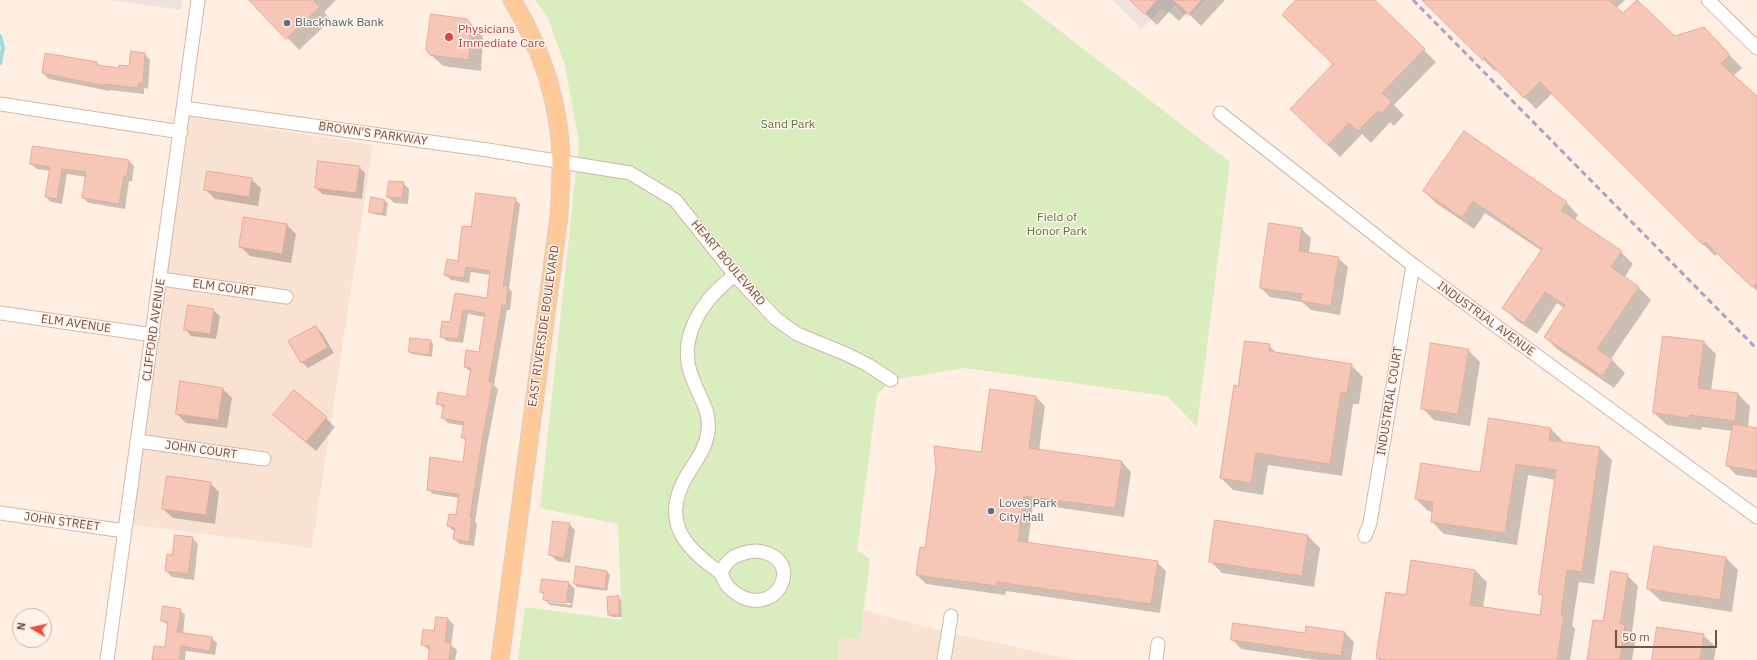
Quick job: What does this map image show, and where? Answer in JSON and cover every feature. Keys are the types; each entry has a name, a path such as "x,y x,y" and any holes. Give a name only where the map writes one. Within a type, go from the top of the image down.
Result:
{"main road":[{"name":"EAST RIVERSIDE BOULEVARD","path":"500,660 559,216 561,161 559,128 554,100 543,64 526,23 512,0"}],"street":[{"name":"CLIFFORD AVENUE","path":"107,660 161,279 198,0"},
{"path":"1708,0 1757,48"},
{"path":"0,104 181,132"},
{"name":"BROWN'S PARKWAY","path":"184,108 561,161"},
{"name":"INDUSTRIAL AVENUE","path":"1220,114 1413,265 1757,517"},
{"name":"HEART BOULEVARD","path":"561,161 630,173 675,200 735,275 776,319 797,334 846,354 868,365 891,380"},
{"name":"INDUSTRIAL COURT","path":"1365,536 1370,523 1413,265"},
{"path":"721,572 725,563 734,556 745,552 767,552 776,556 781,562 783,581 779,590 770,598 753,601 729,588 724,582 721,572 701,560 688,547 680,535 676,518 679,489 706,445 708,430 708,415 688,364 689,337 696,318 706,303 720,286 735,275"},
{"name":"ELM COURT","path":"161,279 286,297"},
{"name":"ELM AVENUE","path":"0,313 153,335"},
{"name":"JOHN COURT","path":"138,441 264,460"},
{"name":"JOHN STREET","path":"0,513 124,532"},
{"path":"944,660 952,616"},
{"path":"1156,660 1158,644"}],"shaded area":[{"path":"111,0 182,0 181,10"},
{"path":"1113,0 1205,0 1187,18 1176,5 1167,13 1161,9 1142,29"},
{"path":"188,116 373,145 312,548 133,525"},
{"path":"864,610 937,630 1075,660 837,660 840,637 860,639"}],"green space":[{"name":"Field of Honor Park","path":"535,0 1020,0 1230,162 1197,427 1167,396 965,368 891,380 877,395 857,550 870,559 860,639 840,637 837,660 518,660 525,607 622,620 618,524 540,508 579,143 565,66 548,18"}],"building":[{"name":"Blackhawk Bank","path":"249,0 313,0 320,7 286,39"},
{"path":"1130,0 1157,0 1145,14"},
{"path":"1173,0 1202,0 1189,14"},
{"path":"1296,0 1375,0 1425,49 1382,93 1392,102 1381,114 1378,111 1358,131 1349,123 1328,145 1290,109 1333,64 1282,15"},
{"path":"1422,0 1609,0 1623,13 1637,0 1675,36 1704,27 1730,55 1721,64 1757,96 1757,282 1752,287 1705,242 1703,245 1540,82 1524,98 1484,57 1483,60"},
{"name":"Physicians Immediate Care","path":"431,14 467,19 471,24 469,60 430,55 426,50"},
{"path":"131,51 145,53 143,83 139,83 138,88 104,84 104,86 42,73 45,53 97,62 97,65 119,68 119,65 129,66"},
{"path":"1464,131 1567,202 1561,210 1622,251 1611,267 1639,287 1597,349 1613,360 1602,376 1544,337 1565,305 1545,292 1524,323 1502,308 1542,249 1473,201 1462,218 1423,191"},
{"path":"33,146 129,160 127,176 124,176 119,204 82,198 86,172 62,169 57,199 45,197 50,167 30,164"},
{"path":"318,161 360,166 356,193 315,188"},
{"path":"207,171 252,178 249,197 204,190"},
{"path":"389,181 404,182 402,198 387,197"},
{"path":"476,193 516,198 503,286 508,286 506,306 502,305 489,382 493,382 470,517 472,517 469,542 453,539 455,528 447,526 449,514 456,515 459,494 427,490 430,457 463,462 466,438 461,438 464,422 441,418 444,405 436,404 438,392 466,397 471,368 464,367 466,350 479,352 485,313 463,310 458,339 440,337 442,321 450,322 455,293 487,298 490,271 466,267 464,278 444,275 447,259 458,261 462,226 471,227"},
{"path":"371,197 385,200 383,214 369,212"},
{"path":"244,217 287,224 282,254 239,247"},
{"path":"1269,223 1302,228 1299,251 1339,257 1331,306 1300,301 1302,294 1260,288"},
{"path":"188,305 214,309 210,334 184,330"},
{"path":"316,326 328,347 301,363 288,341"},
{"path":"1663,336 1704,341 1698,388 1738,393 1735,421 1690,415 1690,418 1653,413"},
{"path":"410,338 431,340 429,355 409,352"},
{"path":"1245,341 1270,344 1269,351 1352,364 1347,393 1341,392 1330,464 1256,453 1251,483 1220,478 1234,385 1238,386"},
{"path":"1431,343 1469,349 1458,414 1421,409"},
{"path":"180,381 223,388 218,420 176,414"},
{"path":"990,389 1036,396 1029,448 1122,461 1115,508 1024,496 1018,541 1158,561 1151,604 997,582 996,586 916,575 920,547 925,548 936,468 934,446 981,452"},
{"path":"294,390 327,417 306,442 273,415"},
{"path":"1489,418 1551,428 1549,440 1600,447 1582,572 1567,570 1561,615 1564,615 1557,660 1387,660 1376,658 1386,592 1406,595 1411,560 1475,570 1470,605 1540,615 1543,595 1538,594 1556,470 1516,464 1505,533 1431,522 1433,502 1415,499 1421,463 1480,472"},
{"path":"1733,424 1757,428 1757,471 1726,466"},
{"path":"167,476 211,482 206,515 162,509"},
{"path":"1215,520 1308,535 1302,576 1209,562"},
{"path":"553,521 570,523 564,558 549,555"},
{"path":"175,535 193,537 188,574 165,571 167,554 172,555"},
{"path":"1654,546 1726,557 1720,600 1647,589"},
{"path":"576,566 607,571 605,589 574,584"},
{"path":"1611,571 1628,574 1620,624 1625,624 1620,660 1587,660 1593,620 1603,621"},
{"path":"542,579 569,582 566,603 543,600 544,593 540,592"},
{"path":"619,596 619,615 608,615 607,597"},
{"path":"163,606 181,609 177,632 212,637 210,651 181,646 179,660 152,660 154,646 165,647 168,622 161,621"},
{"path":"436,617 448,618 445,642 451,643 449,660 428,660 430,646 421,645 423,629 434,631"},
{"path":"1233,623 1305,633 1306,626 1345,632 1341,656 1231,640"},
{"path":"1657,627 1704,634 1700,660 1652,660"}],"waterway":[{"path":"0,36 3,48 0,63"}],"railway":[{"path":"1413,0 1757,349"}],"place":[{"name":"Blackhawk Bank","path":"287,23"},
{"name":"Physicians Immediate Care","path":"449,37"},
{"name":"Loves Park City Hall","path":"991,511"}],"park label":[{"name":"Sand Park","path":"788,125"}]}
